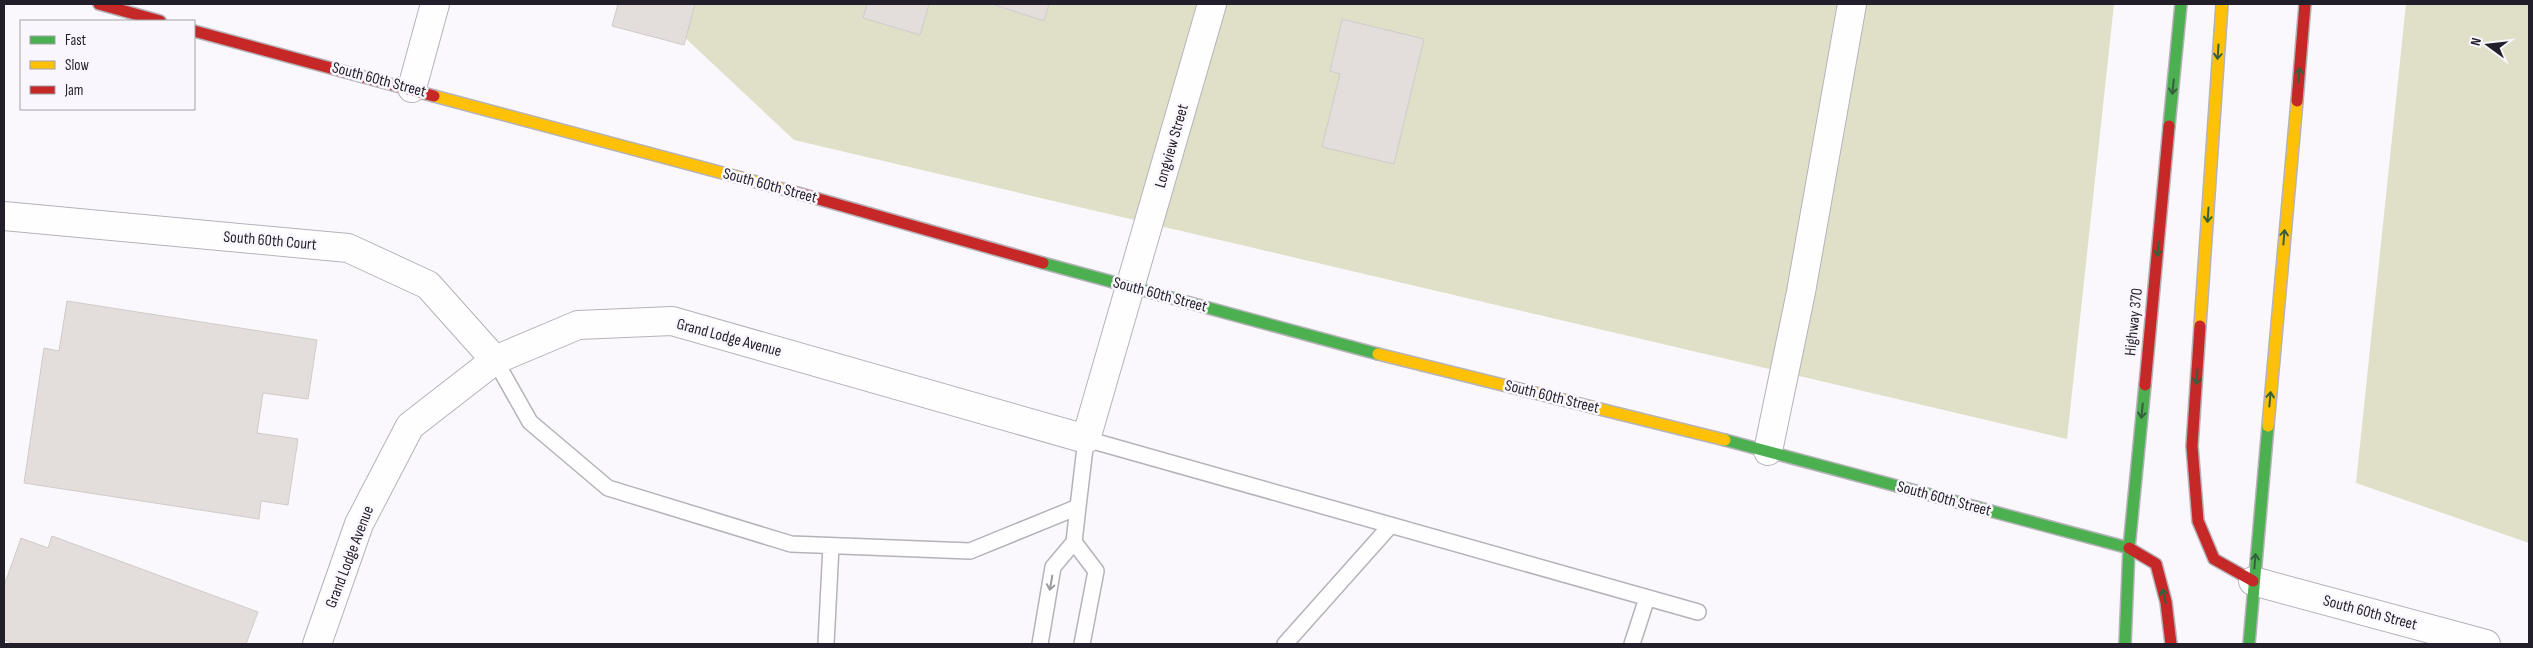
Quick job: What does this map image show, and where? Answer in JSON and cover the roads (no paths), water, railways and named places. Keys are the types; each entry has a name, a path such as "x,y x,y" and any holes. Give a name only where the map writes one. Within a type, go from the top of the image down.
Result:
{"main road":[{"path":"99,4 156,20"},
{"name":"Highway 370","path":"2125,644 2129,548 2181,4"},
{"path":"2222,4 2192,446 2198,521 2214,559 2253,581"},
{"path":"2249,644 2253,581 2305,4"},
{"name":"South 60th Street","path":"195,31 412,88 855,209 1131,288 1389,356 1768,451 2129,548 2156,564 2166,602 2171,644"}],"street":[{"path":"412,88 435,4"},
{"name":"Longview Street","path":"1131,288 1212,4"},
{"path":"1768,451 1801,292 1852,4"},
{"name":"South 60th Court","path":"4,216 348,248 428,285 495,360"},
{"path":"1086,439 1131,288"},
{"name":"Grand Lodge Avenue","path":"317,644 359,524 410,426 495,360 578,325 672,321 1086,439"},
{"name":"South 60th Street","path":"2253,581 2486,644"}],"lane":[{"path":"495,360 530,422 608,488 791,544 970,551 1078,506"},
{"path":"1040,644 1053,567 1074,542 1086,439 1698,612"},
{"path":"1285,644 1391,525"},
{"path":"1074,542 1096,571 1082,644"},
{"path":"826,644 831,546"},
{"path":"1632,644 1647,598"}]}
